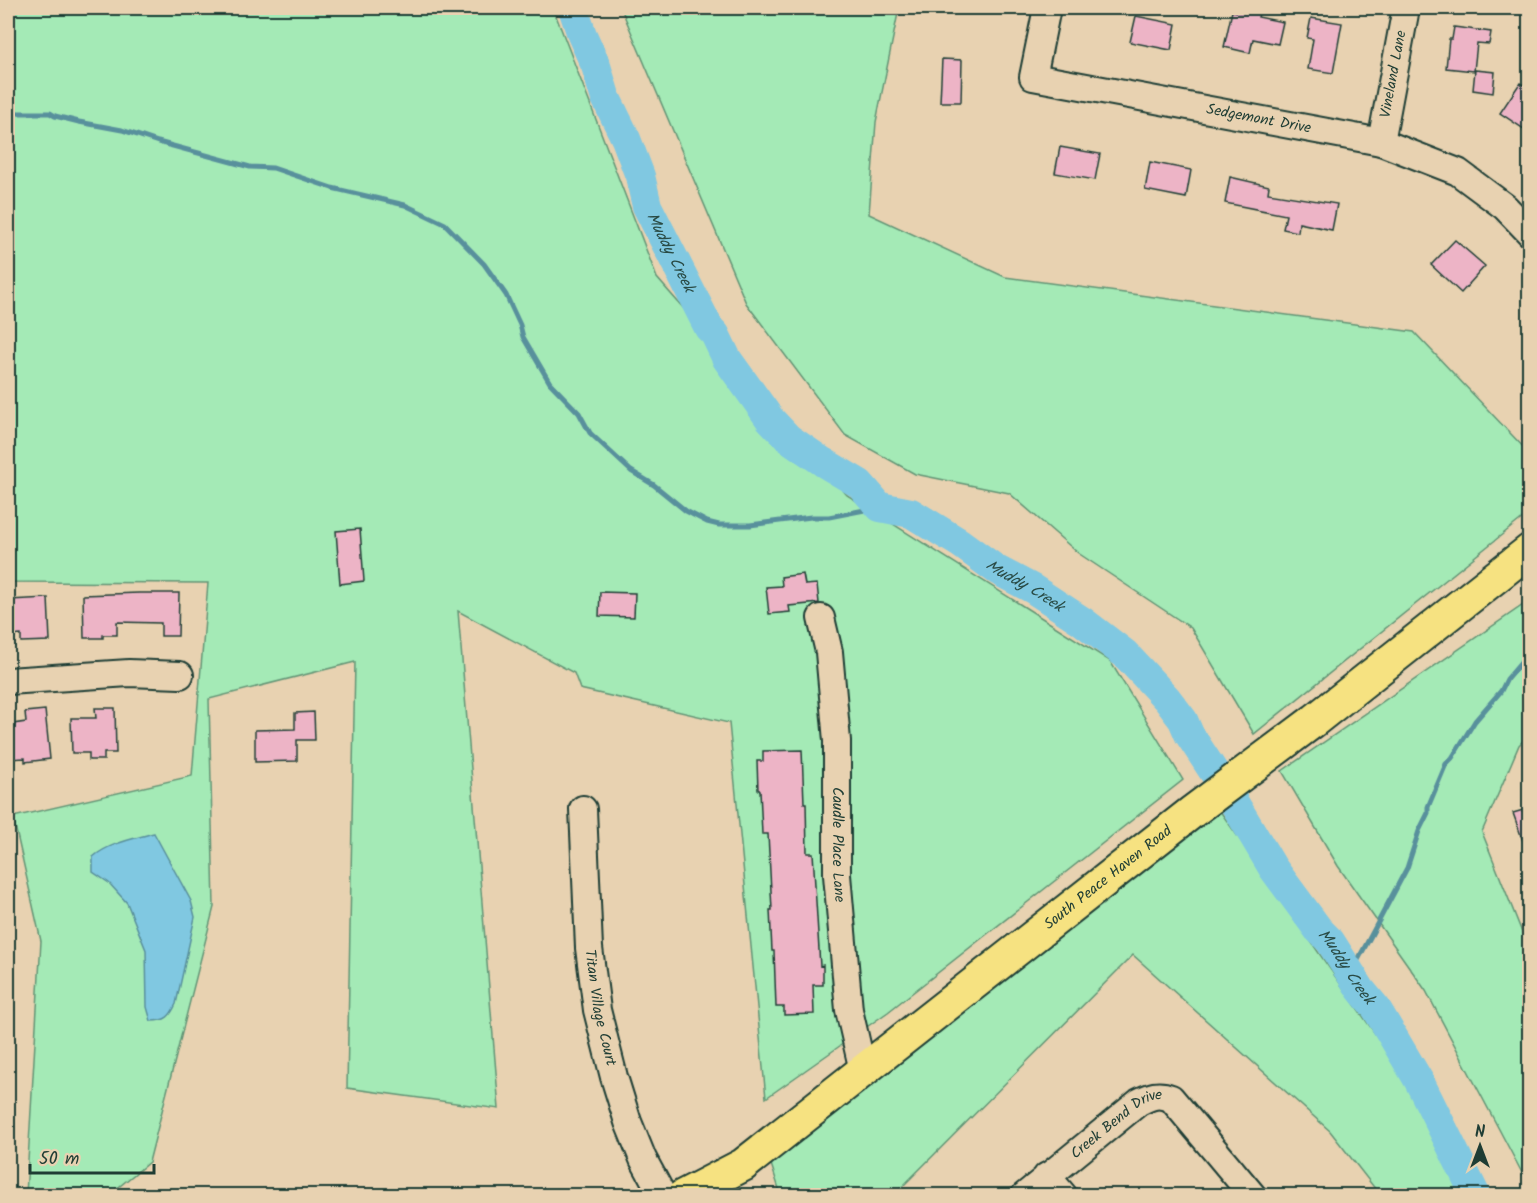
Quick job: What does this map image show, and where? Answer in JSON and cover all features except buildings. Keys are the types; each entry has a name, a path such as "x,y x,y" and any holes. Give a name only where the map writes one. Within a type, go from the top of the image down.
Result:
{"main road":[{"name":"South Peace Haven Road","path":"683,1196 743,1165 1530,550"}],"street":[{"name":"Sedgemont Drive","path":"1047,8 1033,77 1382,142 1458,172 1504,207 1530,233"},
{"name":"Vineland Lane","path":"1382,142 1406,8"},
{"name":"Caudle Place Lane","path":"822,618 829,652 837,741 837,875 840,909 849,1010 862,1071"},
{"path":"8,681 129,673 180,675"},
{"name":"Titan Village Court","path":"583,809 589,948 597,1010 628,1122 643,1159 663,1196"},
{"name":"Creek Bend Drive","path":"1024,1196 1139,1102 1155,1095 1171,1098 1252,1196"},
{"path":"1047,1176 1064,1196"}],"green space":[{"path":"8,8 553,8 657,278 847,495 1110,661 1183,780 888,1012 766,1098 729,723 580,689 574,673 458,611 499,1109 347,1088 355,662 209,699 214,907 149,1162 109,1195 26,1195 41,941 13,817 192,776 208,583 8,582"},
{"path":"621,8 899,8 876,122 869,214 1005,277 1414,332 1529,453 1529,513 1254,734 1191,628 1078,553 1009,493 915,474 845,435 746,303"},
{"path":"1529,601 1529,735 1519,745 1482,832 1529,950 1529,1186 1426,991 1338,866 1282,771"},
{"path":"1220,811 1392,1058 1467,1195 1380,1195 1330,1131 1133,955 894,1195 781,1195 770,1161"}],"water":[{"path":"154,833 191,901 195,917 176,1004 167,1017 151,1021 147,1007 146,950 127,903 109,883 93,872 93,857 114,845"}],"waterway":[{"name":"Muddy Creek","path":"573,8 605,96 626,139 640,176 647,206 709,328 715,334 727,359 770,419 788,438 860,484 880,507 911,513 960,543 997,570 1033,589 1082,621 1125,654 1167,699 1183,720 1189,734 1273,868 1318,929 1330,941 1361,990 1376,1008 1419,1081 1476,1196"},
{"path":"8,113 50,113 79,122 122,130 250,167 273,168 332,188 405,205 445,224 484,264 506,295 523,337 550,383 579,413 590,433 631,471 654,485 686,511 707,522 719,525 750,525 811,517 829,517 880,507"},
{"path":"1351,973 1407,868 1446,764 1475,721 1530,652"}]}
